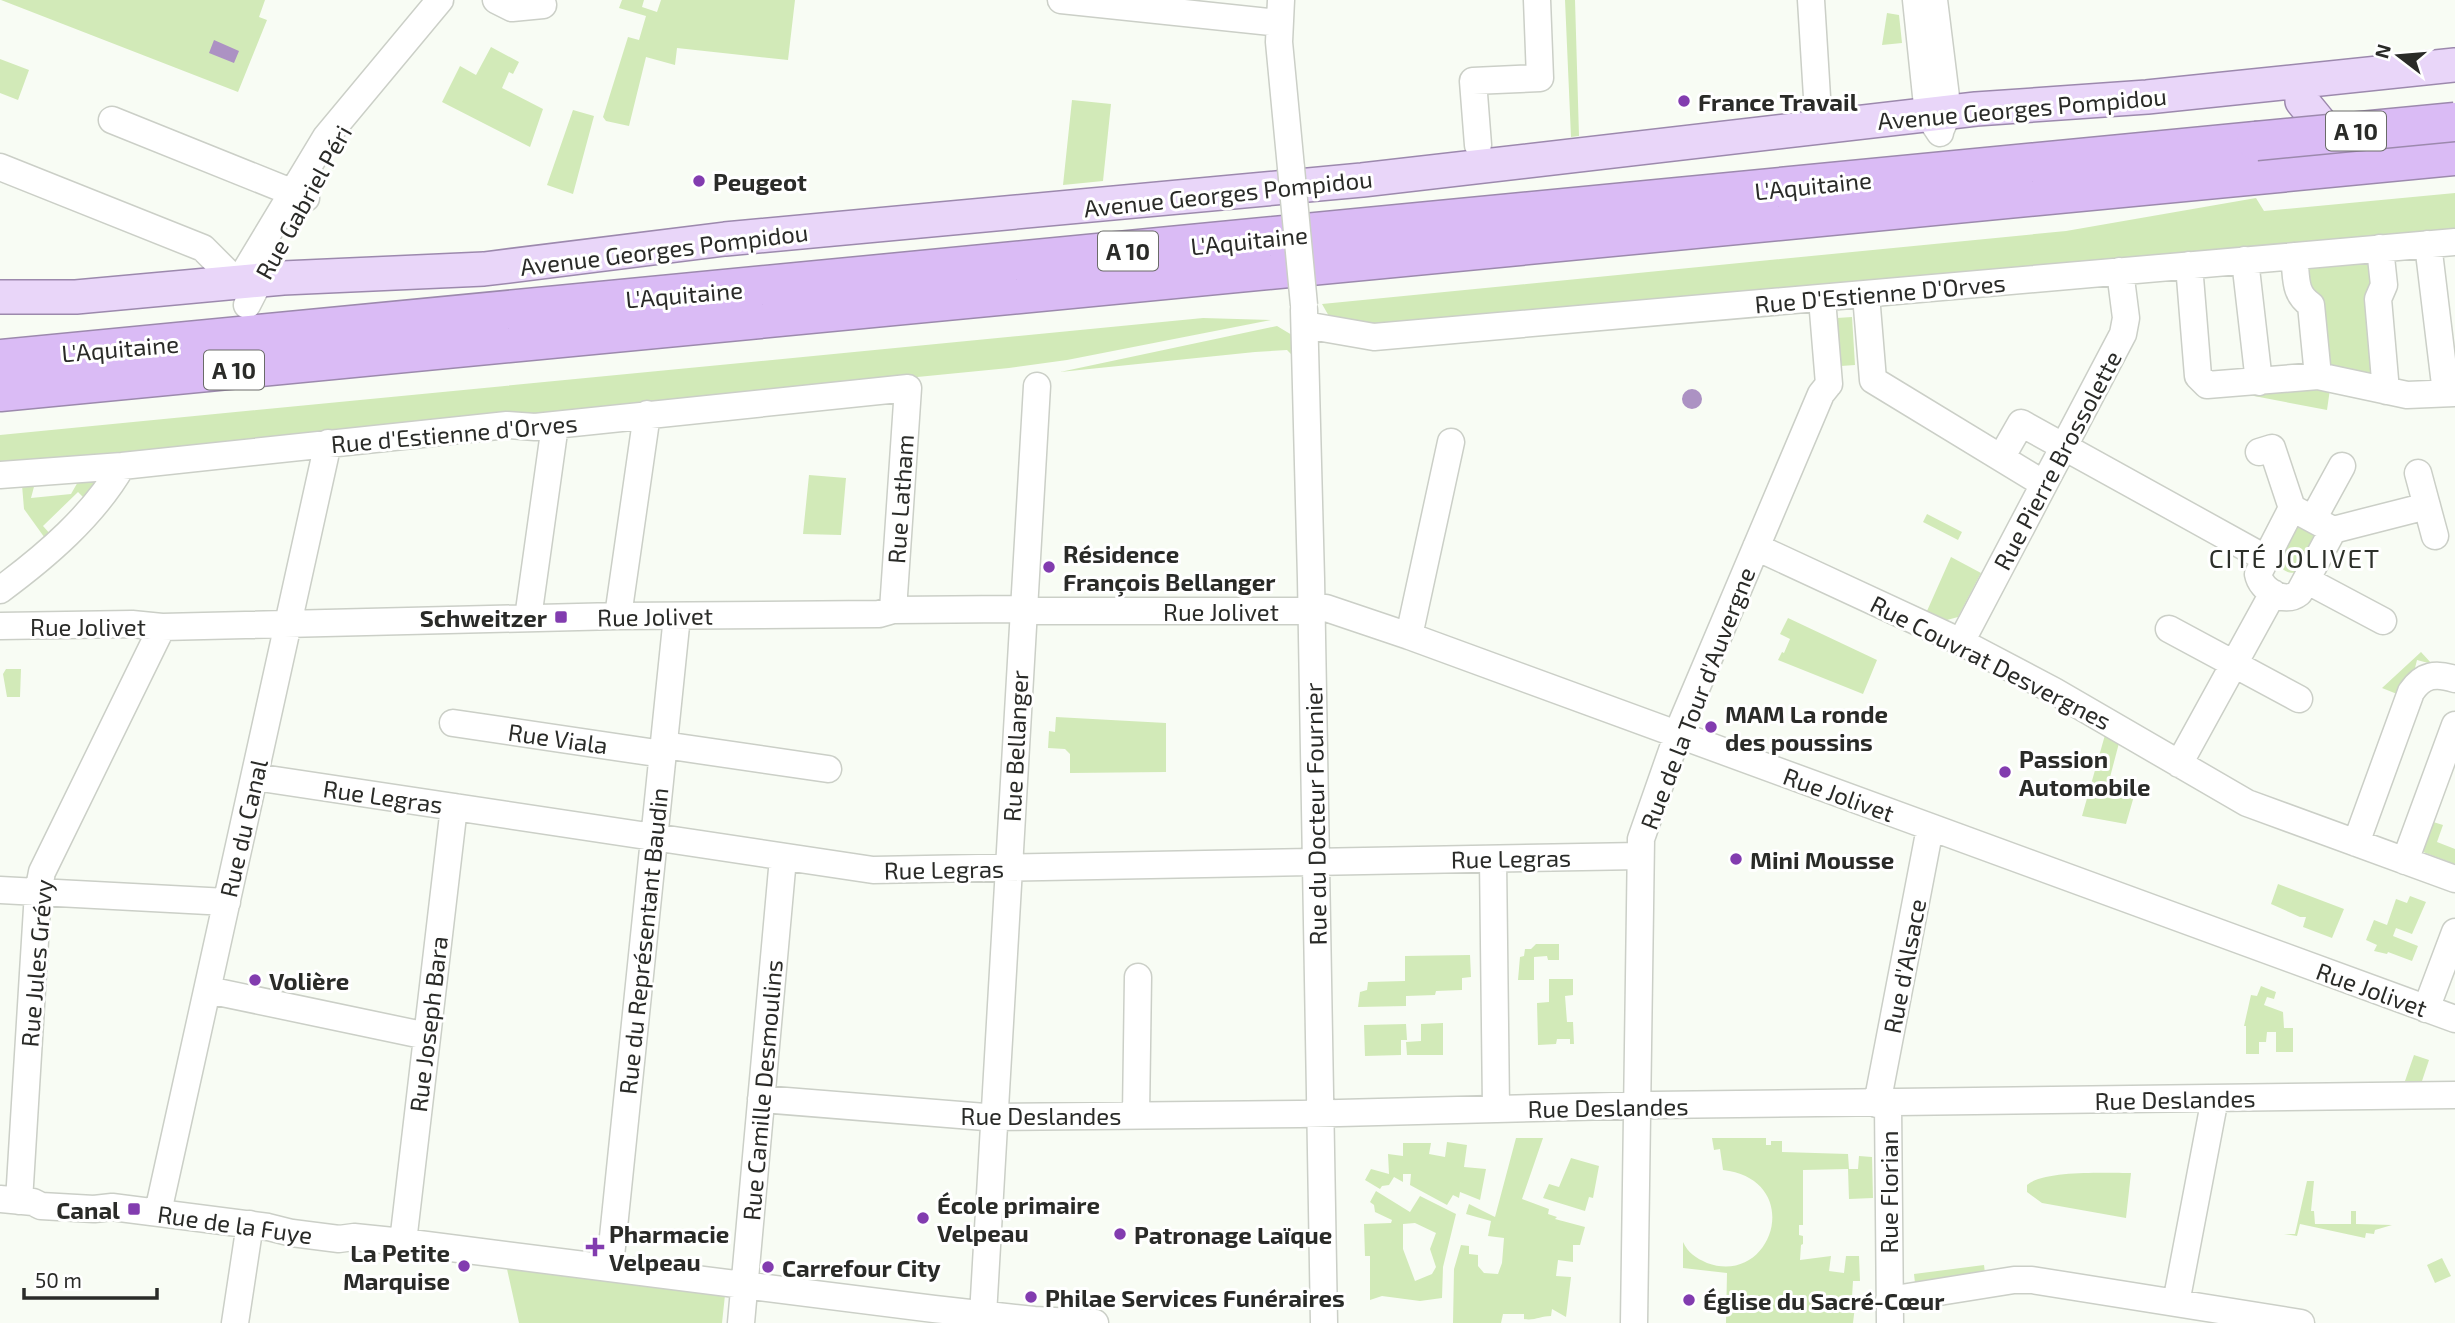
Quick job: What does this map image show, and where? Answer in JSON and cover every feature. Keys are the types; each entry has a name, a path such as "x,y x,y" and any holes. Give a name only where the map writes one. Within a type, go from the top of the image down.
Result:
{"highway":[{"name":"L'Aquitaine","path":"0,392 2258,158 2455,122"},
{"name":"L'Aquitaine","path":"0,359 2258,158 2455,156"}],"main road":[{"name":"Avenue Georges Pompidou","path":"0,318 74,319 248,289 374,272 448,271 533,265 725,239 1349,181 2455,65"},
{"name":"Avenue Georges Pompidou","path":"1938,120 2302,102 2455,85"},
{"path":"2302,102 2337,144 2351,151"},
{"name":"Avenue Georges Pompidou","path":"0,297 76,297 192,287 248,289"}],"street":[{"name":"Rue Gabriel Péri","path":"248,289 327,137 440,0"},
{"path":"496,0 512,8 543,5"},
{"path":"1062,0 1280,12"},
{"path":"1478,145 1473,81 1540,78 1537,0"},
{"path":"1811,0 1817,97"},
{"path":"1916,0 1938,120"},
{"path":"1934,0 1938,120"},
{"name":"Rue du Docteur Fournier","path":"1280,12 1304,315 1312,610 1324,1323"},
{"path":"111,120 299,195"},
{"path":"2351,151 2455,142"},
{"path":"0,167 203,248 248,289"},
{"name":"Rue D'Estienne D'Orves","path":"1304,315 1374,337 2455,242"},
{"path":"2189,265 2198,376 2203,383 2212,386 2318,376 2415,396 2451,393 2428,244"},
{"path":"192,287 203,272 203,248"},
{"path":"2380,248 2384,285 2378,299 2386,391"},
{"path":"2294,256 2298,292 2302,299 2311,305 2318,376"},
{"path":"2245,260 2259,382"},
{"name":"Rue Pierre Brossolette","path":"1961,642 2125,329 2120,271"},
{"path":"1866,295 1872,380"},
{"path":"1822,299 1829,384 1872,380 2044,484"},
{"name":"Rue de la Tour d'Auvergne","path":"1634,1323 1641,839 1677,736 1821,394 1829,384"},
{"name":"Rue Bellanger","path":"983,1315 1037,386"},
{"name":"Rue d'Estienne d'Orves","path":"0,475 122,466 507,425 555,425 908,388"},
{"name":"Rue Latham","path":"893,610 908,388"},
{"path":"618,616 647,414"},
{"path":"2001,458 2021,423 2265,558"},
{"path":"528,618 555,425"},
{"path":"1409,636 1451,442"},
{"name":"Rue du Canal","path":"158,1212 328,443"},
{"path":"2271,448 2312,519 2306,580 2295,597 2286,598 2260,584 2259,569 2265,558 2312,519 2342,466"},
{"path":"0,590 49,550 90,510 107,492 122,466"},
{"path":"2418,473 2435,536"},
{"path":"2312,519 2427,506"},
{"name":"Rue Couvrat Desvergnes","path":"1756,547 1961,642 2054,691 2247,803 2455,879"},
{"path":"2306,580 2383,621"},
{"path":"2179,764 2273,593"},
{"name":"Rue Jolivet","path":"0,626 132,624 162,627 618,616 879,614 893,610 1258,612 1326,608 2455,1019"},
{"name":"Rue du Représentant Baudin","path":"610,1266 677,616"},
{"name":"Rue Jules Grévy","path":"10,1200 42,872 162,627"},
{"path":"2169,629 2300,699"},
{"path":"2356,843 2411,692 2428,676 2442,675 2455,679"},
{"name":"Rue Viala","path":"453,723 828,768"},
{"path":"2405,861 2455,725"},
{"name":"Rue Legras","path":"255,777 873,870 1640,856"},
{"name":"Rue Joseph Bara","path":"403,1242 454,807"},
{"name":"Rue d'Alsace","path":"1883,1104 1930,828"},
{"name":"Rue Camille Desmoulins","path":"741,1323 783,858"},
{"path":"1493,859 1496,1108"},
{"path":"0,890 227,902"},
{"path":"2426,1009 2455,932"},
{"path":"1136,1115 1138,976"},
{"path":"208,990 427,1036"},
{"name":"Rue Deslandes","path":"761,1099 994,1117 2455,1095"},
{"path":"2176,1303 2215,1098"},
{"name":"Rue Florian","path":"1883,1104 1889,1311"},
{"name":"Rue de la Fuye","path":"10,1200 41,1206 94,1209 112,1207 158,1212 339,1239 354,1237 610,1266 620,1270 1034,1322 1095,1323"},
{"path":"235,1323 250,1224"},
{"path":"1889,1311 2014,1280 2032,1280 2301,1323"}],"green space":[{"path":"1,0 265,0 259,17 267,20 238,92"},
{"path":"622,0 644,0 642,7 657,12 661,0 795,0 788,60 677,48 675,65 646,57 629,126 606,121 603,117 628,37 639,40 646,16 619,8"},
{"path":"1565,0 1575,0 1579,136 1571,137"},
{"path":"1887,13 1899,15 1902,43 1882,45"},
{"path":"491,47 519,62 513,74 509,72 502,88 543,109 530,147 442,102 460,66 476,75"},
{"path":"0,59 29,70 18,100 0,93"},
{"path":"1072,100 1111,104 1103,181 1063,185"},
{"path":"573,110 594,116 573,194 547,185"},
{"path":"2455,193 2455,233 1420,327 1334,325 1322,304 2066,231 2256,198 2264,211"},
{"path":"2370,259 2378,375 2332,374 2309,294 2307,264"},
{"path":"1852,317 1855,365 1841,366 1837,318"},
{"path":"1203,318 1271,320 1067,360 1009,368 0,467 0,435"},
{"path":"1277,326 1292,335 1293,356 1287,350 1255,352 1060,372"},
{"path":"2304,385 2330,389 2327,410 2233,392"},
{"path":"809,475 846,478 841,535 803,534"},
{"path":"93,479 99,483 87,501 78,492 43,526 52,536 47,541 24,509 22,485 35,483 31,498 71,494 79,480"},
{"path":"1927,514 1962,532 1958,540 1923,522"},
{"path":"2297,519 2324,533 2299,572 2292,573 2283,569 2277,560"},
{"path":"1951,557 1981,573 1958,617 1947,620 1927,611"},
{"path":"1788,618 1877,660 1863,694 1778,660 1790,639 1780,634"},
{"path":"2421,652 2432,664 2417,660 2415,668 2397,694 2382,688"},
{"path":"6,669 21,669 20,697 7,697 3,674"},
{"path":"1056,717 1166,723 1166,772 1070,773 1070,754 1065,749 1048,748 1049,731 1055,732"},
{"path":"2105,735 2119,743 2109,781 2136,789 2126,824 2082,816"},
{"path":"2430,821 2443,825 2437,842 2455,849 2455,864 2423,852 2421,846"},
{"path":"2278,884 2344,909 2332,938 2303,927 2306,917 2271,904"},
{"path":"2410,896 2426,902 2412,934 2396,928 2393,936 2418,946 2412,961 2388,952 2374,951 2377,945 2366,940 2374,920 2387,925 2396,899 2407,903"},
{"path":"1536,944 1559,944 1559,960 1548,960 1547,956 1534,957 1534,980 1518,980 1520,957 1524,956 1525,949 1531,949"},
{"path":"1470,955 1471,977 1462,978 1462,990 1406,996 1406,1006 1358,1007 1360,992 1367,990 1368,982 1405,981 1405,956"},
{"path":"1549,979 1573,979 1573,995 1565,996 1567,1022 1573,1022 1574,1044 1570,1044 1570,1039 1557,1039 1556,1044 1538,1045 1537,1003 1549,1002"},
{"path":"2261,986 2276,992 2274,999 2267,997 2264,1005 2283,1012 2284,1028 2293,1028 2293,1052 2276,1052 2276,1032 2267,1032 2266,1042 2259,1042 2259,1054 2246,1054 2244,1026 2251,995 2257,996"},
{"path":"1443,1023 1443,1055 1407,1055 1406,1042 1421,1041 1421,1024"},
{"path":"1406,1024 1407,1040 1401,1040 1401,1055 1365,1056 1364,1025"},
{"path":"2414,1055 2429,1060 2422,1081 2405,1081"},
{"path":"1516,1138 1543,1138 1522,1199 1549,1209 1548,1214 1557,1217 1555,1219 1585,1227 1580,1245 1573,1245 1573,1262 1558,1260 1556,1276 1571,1277 1566,1317 1552,1309 1551,1316 1534,1319 1524,1319 1524,1314 1503,1314 1501,1323 1453,1323 1454,1269 1461,1245 1469,1246 1469,1254 1478,1255 1478,1266 1484,1273 1498,1274 1502,1263 1504,1238 1488,1236 1491,1221 1466,1214 1469,1204 1495,1217"},
{"path":"1712,1138 1766,1138 1766,1145 1771,1145 1771,1141 1782,1141 1782,1152 1848,1154 1849,1169 1858,1169 1859,1156 1872,1157 1873,1198 1849,1199 1848,1169 1803,1170 1803,1225 1799,1225 1799,1235 1803,1236 1803,1244 1800,1260 1831,1256 1829,1271 1844,1273 1846,1256 1859,1256 1860,1281 1853,1281 1852,1297 1856,1298 1853,1323 1726,1323 1727,1273 1683,1268 1683,1242 1690,1252 1703,1261 1730,1266 1749,1260 1763,1247 1771,1229 1772,1210 1765,1192 1749,1178 1723,1170 1720,1149 1714,1150"},
{"path":"1447,1142 1467,1145 1464,1167 1486,1169 1480,1200 1460,1192 1459,1198 1453,1195 1447,1205 1410,1185 1411,1174 1403,1174 1403,1182 1394,1177 1389,1185 1380,1189 1365,1180 1371,1169 1389,1174 1388,1154 1403,1156 1403,1143 1431,1143 1429,1154 1445,1157"},
{"path":"1571,1158 1599,1166 1593,1198 1589,1197 1585,1211 1543,1198 1549,1184 1559,1187"},
{"path":"2076,1173 2131,1173 2126,1218 2042,1203 2027,1192 2027,1185 2047,1177"},
{"path":"2307,1181 2314,1181 2311,1211 2314,1211 2315,1224 2351,1224 2351,1211 2356,1211 2356,1224 2392,1225 2375,1230 2374,1234 2366,1233 2365,1238 2300,1224 2297,1236 2284,1234 2295,1234"},
{"path":"1376,1191 1410,1212 1420,1196 1456,1214 1443,1267 1442,1298 1420,1301 1382,1296 1370,1300 1370,1256 1365,1256 1364,1224 1391,1223 1392,1220 1375,1212 1374,1205 1370,1202","holes":["1415,1223 1436,1233 1430,1249 1436,1267 1432,1274 1415,1281 1403,1249 1403,1224"]},
{"path":"2442,1258 2451,1276 2435,1283 2427,1265"},
{"path":"1984,1265 1985,1273 1915,1283 1914,1274"},
{"path":"507,1269 725,1295 722,1323 519,1323"}],"shaded area":[{"path":"214,40 239,51 234,63 209,53"},
{"path":"1692,389 1699,392 1702,399 1699,406 1692,409 1685,406 1682,399 1685,392"}],"place":[{"name":"France Travail","path":"1684,101"},
{"name":"Peugeot","path":"699,181"},
{"name":"Résidence François Bellanger","path":"1049,567"},
{"name":"Schweitzer","path":"561,617"},
{"name":"MAM La ronde des poussins","path":"1711,727"},
{"name":"Passion Automobile","path":"2005,772"},
{"name":"Mini Mousse","path":"1736,859"},
{"name":"Volière","path":"255,980"},
{"name":"Canal","path":"134,1209"},
{"name":"École primaire Velpeau","path":"923,1218"},
{"name":"Patronage Laïque","path":"1120,1234"},
{"name":"Pharmacie Velpeau","path":"595,1247"},
{"name":"La Petite Marquise","path":"464,1266"},
{"name":"Carrefour City","path":"768,1267"},
{"name":"Philae Services Funéraires","path":"1031,1297"},
{"name":"Église du Sacré-Cœur","path":"1689,1300"}],"district":[{"name":"CITÉ JOLIVET","path":"2295,557"}]}
